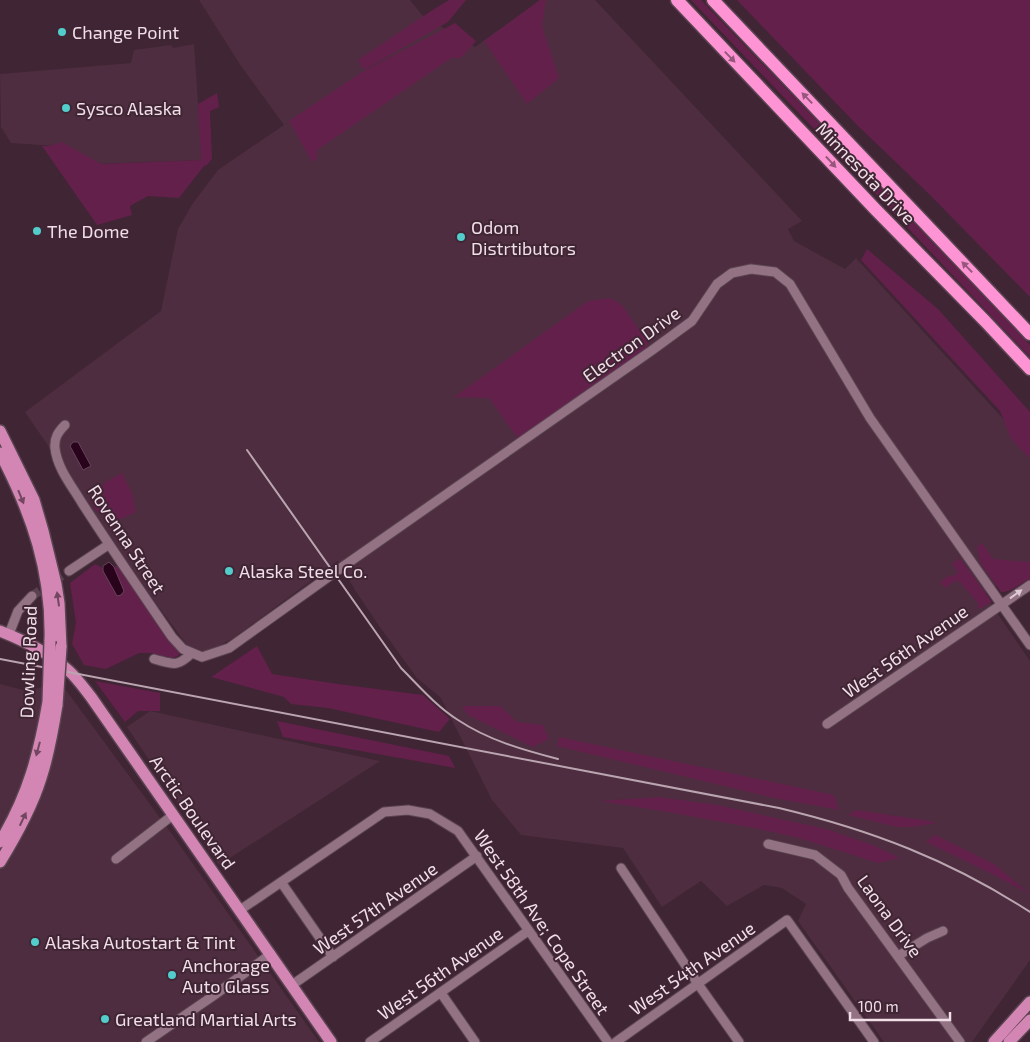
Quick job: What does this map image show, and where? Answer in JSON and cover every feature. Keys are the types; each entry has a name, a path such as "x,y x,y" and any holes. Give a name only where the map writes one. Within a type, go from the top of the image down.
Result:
{"highway":[{"path":"672,0 700,25"},
{"name":"Minnesota Drive","path":"677,0 1030,369"},
{"name":"Minnesota Drive","path":"713,0 1030,332"},
{"path":"986,321 1030,378"}],"main road":[{"name":"Dowling Road","path":"0,431 34,500 43,530 59,602 61,647 53,703 26,790 0,842"},
{"name":"Dowling Road","path":"0,453 17,487 36,536 43,562 50,610 53,703 52,733 41,779 21,825 0,862"},
{"name":"Arctic Boulevard","path":"4,633 30,644 56,661 71,673 91,697 331,1042"},
{"path":"994,1042 1030,1002"},
{"path":"1010,1042 1030,1020"}],"street":[{"name":"Electron Drive","path":"202,657 229,648 651,351 692,321 717,284 732,273 751,269 775,272 790,284 870,418 1030,644"},
{"name":"Rovenna Street","path":"65,425 55,439 59,464 108,544 172,637 183,649 202,657"},
{"path":"69,571 108,544"},
{"name":"West 56th Avenue","path":"827,724 1030,585"},
{"path":"4,633 18,611 32,596"},
{"path":"154,659 176,665 192,653"},
{"name":"West 58th Ave; Cope Street","path":"240,910 384,812 408,810 430,814 458,832 608,1042"},
{"path":"116,858 173,815"},
{"name":"Laona Drive","path":"768,844 816,855 841,875 848,888 960,1042"},
{"name":"West 57th Avenue","path":"292,985 476,856"},
{"path":"621,868 739,1042"},
{"path":"281,882 333,957"},
{"name":"West 54th Avenue","path":"616,1042 787,920 872,1042"},
{"name":"West 56th Avenue","path":"370,1042 528,931"},
{"path":"898,956 927,938 943,931"},
{"path":"146,1042 271,954"},
{"path":"441,993 475,1042"}],"shaded area":[{"path":"199,0 410,0 422,15 475,47 540,0 595,0 802,221 788,229 794,241 845,269 856,258 1030,448 1030,564 984,594 1030,661 1030,960 972,1042 884,1042 798,921 806,904 782,888 764,885 727,906 701,881 662,907 623,848 521,835 492,800 441,698 417,678 379,626 338,561 232,639 208,651 196,651 187,645 155,602 25,412 161,311 178,229 193,203 218,170 284,125 241,66"},
{"path":"449,0 466,0 448,22 364,70 358,60"},
{"path":"540,0 546,0 542,26 559,78 527,104 484,41"},
{"path":"691,0 701,0 845,150 839,155"},
{"path":"737,0 1030,0 1030,297 930,195 857,125"},
{"path":"455,23 476,41 463,56 456,59 453,57 317,150 317,159 312,162 289,121 362,72"},
{"path":"194,44 202,160 99,164 55,146 11,143 1,127 0,74 131,63 134,50 171,45 173,48"},
{"path":"217,93 219,107 210,111 212,159 204,166 179,198 148,196 130,206 132,215 97,225 42,146 62,142 101,164 201,160 198,104"},
{"path":"877,184 1030,345 1030,357 871,189"},
{"path":"867,249 938,309 1030,412 1030,459 1011,439 1000,411 861,260"},
{"path":"610,298 622,305 648,343 643,354 519,439 489,398 454,397 588,301"},
{"path":"73,442 78,442 91,466 83,470 70,446"},
{"path":"122,473 132,493 136,512 114,522 95,510 91,501 104,483"},
{"path":"982,543 993,559 1030,561 1030,579 1012,589 1001,592 981,564 977,547"},
{"path":"960,558 992,602 979,609 977,607 979,605 960,582 957,580 945,588 940,582 950,575 951,577 958,573 952,564"},
{"path":"109,562 114,567 124,591 121,595 117,596 103,571 103,566"},
{"path":"95,564 101,567 117,596 124,591 114,567 118,565 168,640 175,644 181,652 179,655 173,658 151,653 139,653 106,669 84,665 72,644 76,623 70,583"},
{"path":"257,646 272,674 423,695 450,719 439,732 328,708 291,704 284,697 211,677"},
{"path":"95,681 160,693 160,711 138,711 125,722"},
{"path":"60,682 169,830 319,1042 0,1042 0,684 27,691"},
{"path":"462,706 500,706 517,722 543,725 549,739 533,747 468,715"},
{"path":"150,711 380,761 219,865 127,727"},
{"path":"277,721 449,756 455,768 283,737"},
{"path":"559,737 834,795 839,810 774,798 557,746"},
{"path":"659,797 717,805 826,829 873,845 900,858 878,863 799,838 759,829 600,801"},
{"path":"856,810 936,823 913,827 897,827 848,815"},
{"path":"935,835 994,864 1030,894 926,842"}],"tunnel":[{"path":"32,596 69,571"}],"railway":[{"path":"247,450 401,668 428,696 450,714 481,733 519,748 558,759"},
{"path":"0,659 779,808 846,826 909,849 970,877 1030,912"}],"place":[{"name":"Change Point","path":"62,32"},
{"name":"Sysco Alaska","path":"66,108"},
{"name":"The Dome","path":"37,231"},
{"name":"Odom Distrtibutors","path":"461,237"},
{"name":"Alaska Steel Co.","path":"229,571"},
{"name":"Alaska Autostart & Tint","path":"35,942"},
{"name":"Anchorage Auto Glass","path":"172,975"},
{"name":"Greatland Martial Arts","path":"105,1019"}]}
